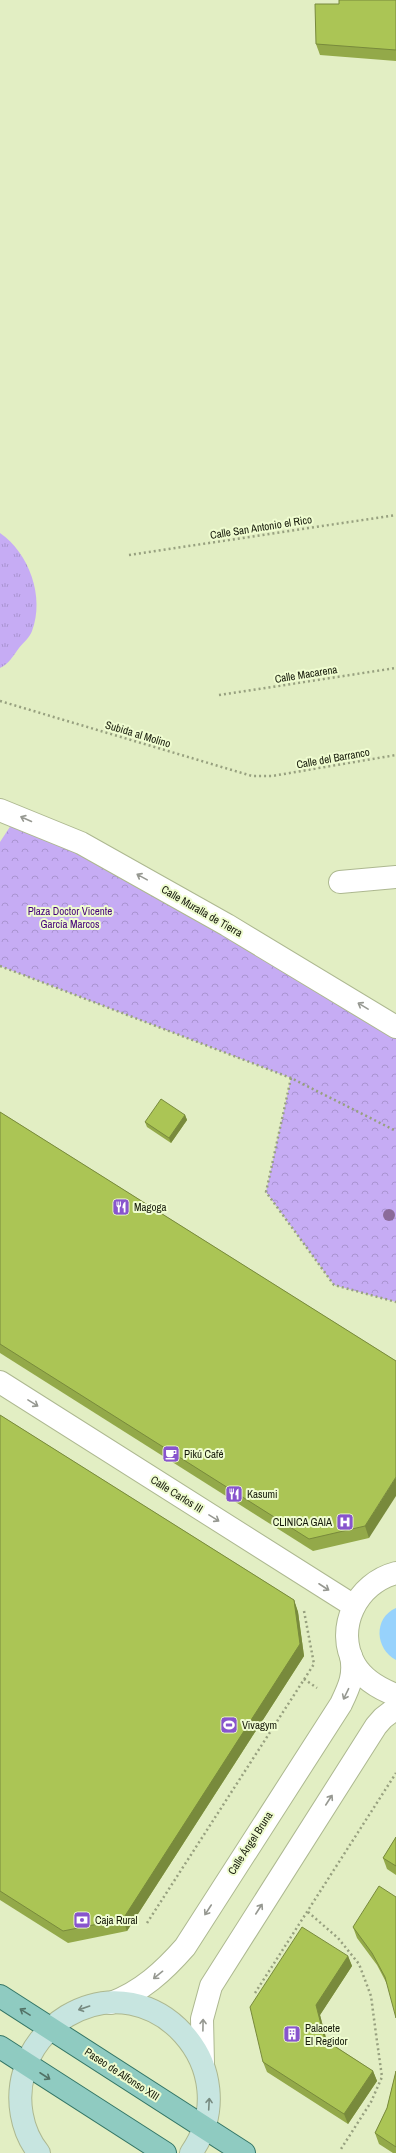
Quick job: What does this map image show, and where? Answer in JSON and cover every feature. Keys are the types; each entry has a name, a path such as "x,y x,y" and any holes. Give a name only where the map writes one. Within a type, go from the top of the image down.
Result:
{"main road":[{"name":"Paseo de Alfonso XIII","path":"0,1996 244,2153"},
{"path":"23,2153 20,2090 26,2064 36,2044 50,2028 78,2010 98,2004 111,2003 137,2006 162,2015 186,2036 203,2064 208,2079 208,2111 204,2127 191,2153"},
{"path":"0,2047 165,2153"},
{"path":"22,2118 30,2140 39,2153"}],"street":[{"name":"Calle Muralla de Tierra","path":"0,810 81,843 227,925 396,1027"},
{"path":"340,882 396,877"},
{"name":"Calle Carlos III","path":"0,1382 354,1606"},
{"path":"354,1606 367,1588 386,1576 396,1573"},
{"name":"Calle Ángel Bruna","path":"111,2003 121,1999 158,1976 185,1947 340,1704 352,1680 353,1668 347,1631 354,1606"},
{"path":"351,1656 355,1665 369,1681 377,1687 396,1695"},
{"path":"203,2064 202,2019 211,1986 376,1726 382,1718 396,1708"}],"path":[{"name":"Calle San Antonio el Rico","path":"129,555 396,515"},
{"name":"Calle Macarena","path":"219,695 396,668"},
{"name":"Subida al Molino","path":"0,702 252,776 272,776"},
{"name":"Calle del Barranco","path":"272,776 396,755"},
{"path":"0,966 291,1078 396,1131"},
{"path":"291,1078 266,1192 334,1285 396,1302"},
{"path":"147,1923 314,1664 303,1606"},
{"path":"255,1993 396,1773"},
{"path":"308,1912 338,1938 359,1964 371,1996 382,2077 371,2102 341,2149"}],"green space":[{"path":"0,533 19,552 26,564 32,577 37,604 36,618 31,633 13,657 0,668"},
{"name":"Plaza Doctor Vicente García Marcos","path":"17,816 396,1027 396,1302 334,1285 266,1192 291,1078 0,966 0,842"}],"water":[{"path":"396,1608 396,1660 384,1649 381,1641 380,1626 383,1619"}],"building":[{"path":"339,0 396,0 396,50 316,44 315,4 339,4"},
{"path":"161,1099 185,1115 169,1138 145,1122"},
{"path":"0,1112 396,1361 396,1477 365,1526 309,1539 0,1344"},
{"path":"0,1415 294,1600 300,1644 123,1919 63,1931 0,1891"},
{"path":"396,1837 396,1866 383,1858"},
{"path":"379,1886 396,1897 396,2018 385,1977 372,1953 353,1927"},
{"name":"Palacete El Regidor","path":"302,1927 348,1956 316,2005 325,2040 373,2071 344,2114 263,2062 250,2007"},
{"path":"396,2071 396,2147 375,2133 387,2108"}],"place":[{"name":"Magoga","path":"121,1207"},
{"name":"Pikú Café","path":"171,1454"},
{"name":"Kasumi","path":"234,1494"},
{"name":"CLINICA GAIA","path":"345,1522"},
{"name":"Vivagym","path":"229,1725"},
{"name":"Caja Rural","path":"82,1920"},
{"name":"Palacete El Regidor","path":"292,2034"}]}
